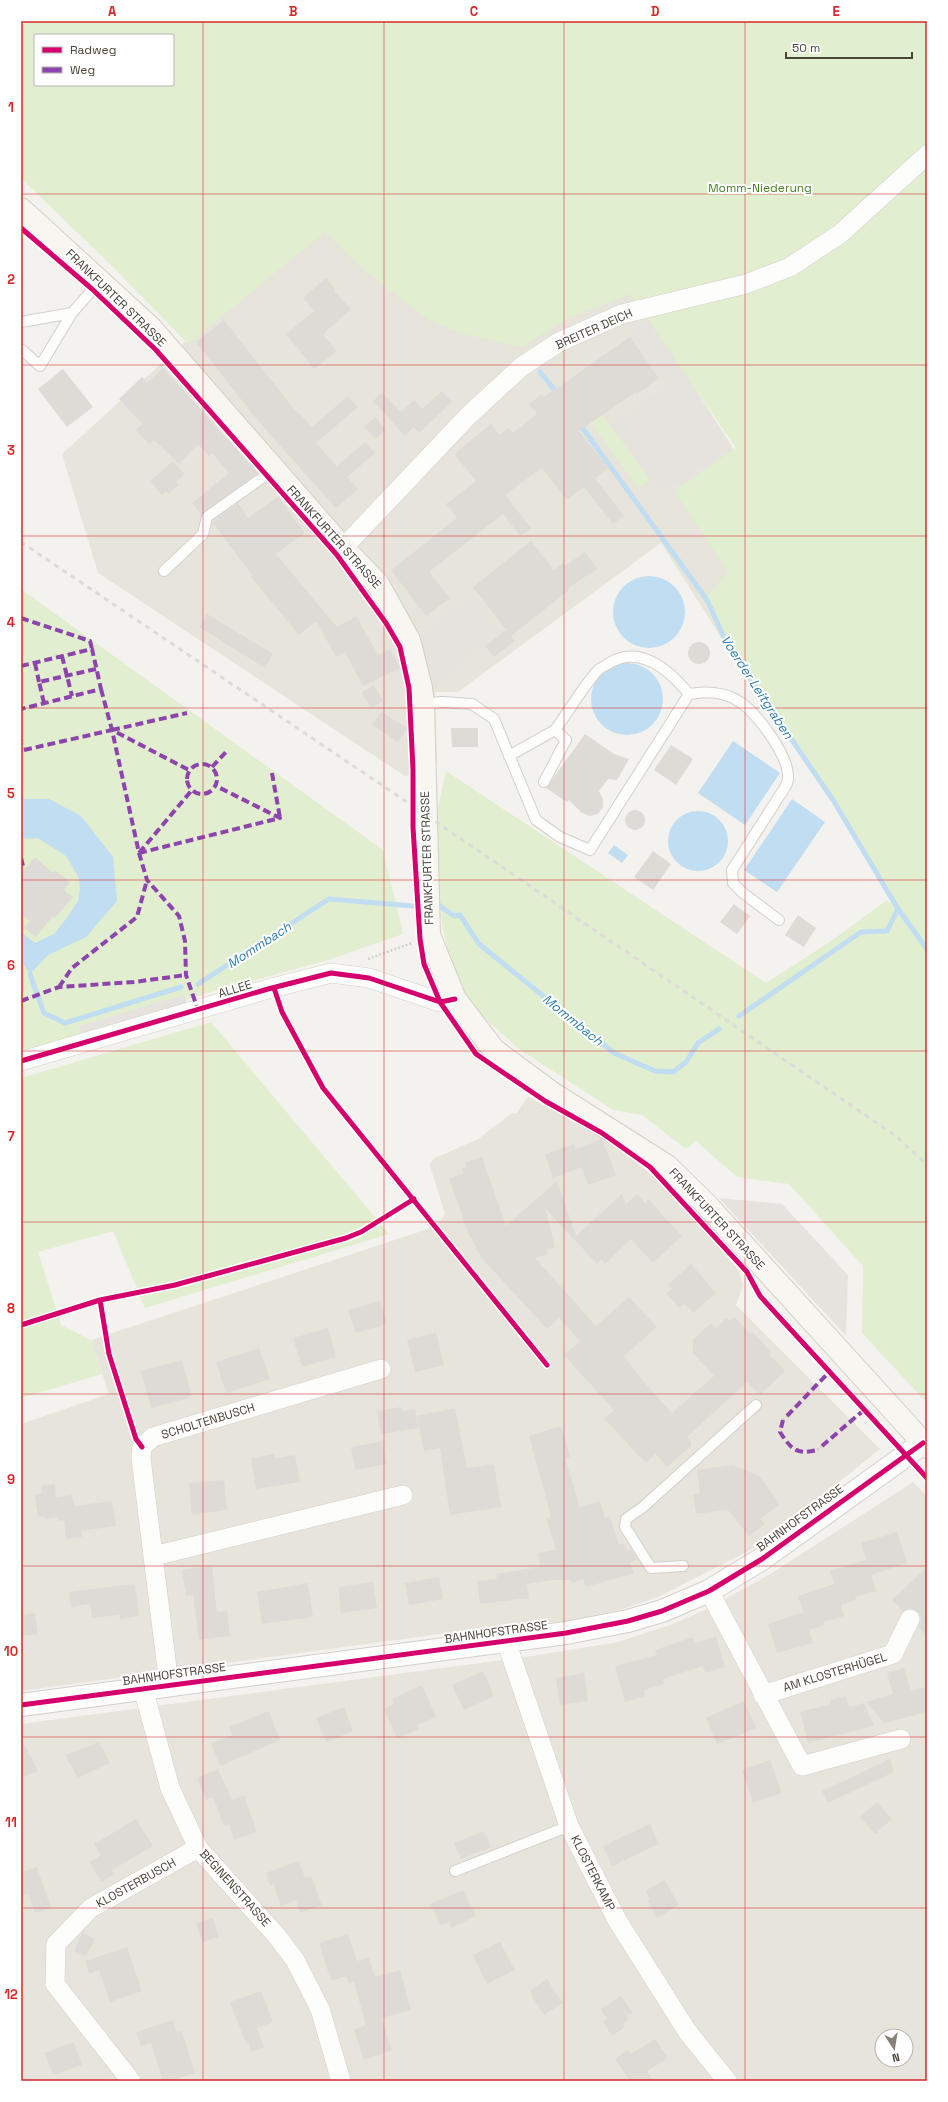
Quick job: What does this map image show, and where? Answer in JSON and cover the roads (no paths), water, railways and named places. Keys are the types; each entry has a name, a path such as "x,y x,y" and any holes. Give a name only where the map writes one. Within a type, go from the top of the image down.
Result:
{"main road":[{"name":"FRANKFURTER STRASSE","path":"21,209 150,327 343,548 378,584 409,640 421,688 423,704 429,935 455,999 494,1050 552,1093 667,1166 706,1204 925,1445"}],"street":[{"name":"BREITER DEICH","path":"343,548 468,416 527,363 559,342 622,314 746,284 790,267 813,254 840,234 927,155"},
{"name":"ALLEE","path":"21,1061 268,989 331,973 369,978 440,1002 455,999"},
{"name":"SCHOLTENBUSCH","path":"169,1685 141,1458 142,1447 153,1437 382,1370"},
{"name":"BAHNHOFSTRASSE","path":"21,1705 566,1633 628,1621 662,1611 708,1590 762,1559 925,1445"},
{"path":"154,1556 403,1495"},
{"path":"708,1590 802,1766 901,1739"},
{"name":"AM KLOSTERHÜGEL","path":"763,1695 893,1654 910,1619"},
{"name":"KLOSTERKAMP","path":"506,1641 569,1826 616,1920 687,2031 727,2081"},
{"name":"BEGINENSTRASSE","path":"143,1688 170,1788 198,1848 276,1935 295,1960 320,2009 341,2081"},
{"name":"KLOSTERBUSCH","path":"131,2081 55,1984 56,1944 91,1908 198,1848"}],"lane":[{"path":"21,350 40,366 72,313 100,281"},
{"path":"21,322 72,313"},
{"path":"164,571 203,534 207,517 266,475 273,468"},
{"path":"509,756 555,730 599,669 618,659 642,657 656,663 678,680 689,694"},
{"path":"423,704 442,702 472,704 494,719 536,820 560,837 590,850 689,694 702,692 719,693 740,702 767,731 784,756 789,776 787,784 732,870 733,883 743,893 779,920"},
{"path":"544,782 566,740 555,730"},
{"path":"683,1566 651,1568 625,1527 626,1519 644,1507 756,1405"},
{"path":"455,1871 569,1826"}],"water":[{"path":"642,576 656,576 663,578 675,586 683,598 685,612 683,626 675,638 663,646 656,648 642,648 635,646 623,638 615,626 613,619 613,605 615,598 623,586 635,578"},
{"path":"620,663 634,663 641,665 653,673 661,685 663,699 661,713 653,725 641,733 634,735 620,735 613,733 601,725 593,713 591,706 591,692 593,685 601,673 613,665"},
{"path":"733,741 780,773 745,825 698,793"},
{"path":"21,799 49,799 81,816 113,857 117,901 86,937 48,955 30,974 21,961 21,932 35,943 54,934 78,901 80,890 79,878 66,856 38,838 21,839"},
{"path":"792,799 825,822 777,892 744,870"},
{"path":"692,811 704,811 715,816 723,824 728,835 726,853 715,866 704,871 692,871 681,866 673,858 668,847 668,835 673,824 681,816"},
{"path":"614,845 628,855 622,863 608,853"}],"waterway":[{"name":"Voerder Leitgraben","path":"540,372 558,394"},
{"name":"Voerder Leitgraben","path":"579,423 707,600 729,648 833,800 898,909 927,949"},
{"name":"Mommbach","path":"198,984 329,899 413,906"},
{"name":"Mommbach","path":"440,906 454,916 460,915 479,944 614,1053 655,1071 673,1072 686,1062 698,1043 719,1029"},
{"name":"Mommbach","path":"739,1016 861,932 887,931 898,909"},
{"name":"Mommbach","path":"30,974 44,1013 65,1023 181,987"}],"railway":[{"path":"21,542 404,800 896,1136 927,1165"}],"park label":[{"name":"Momm-Niederung","path":"760,188"}]}
